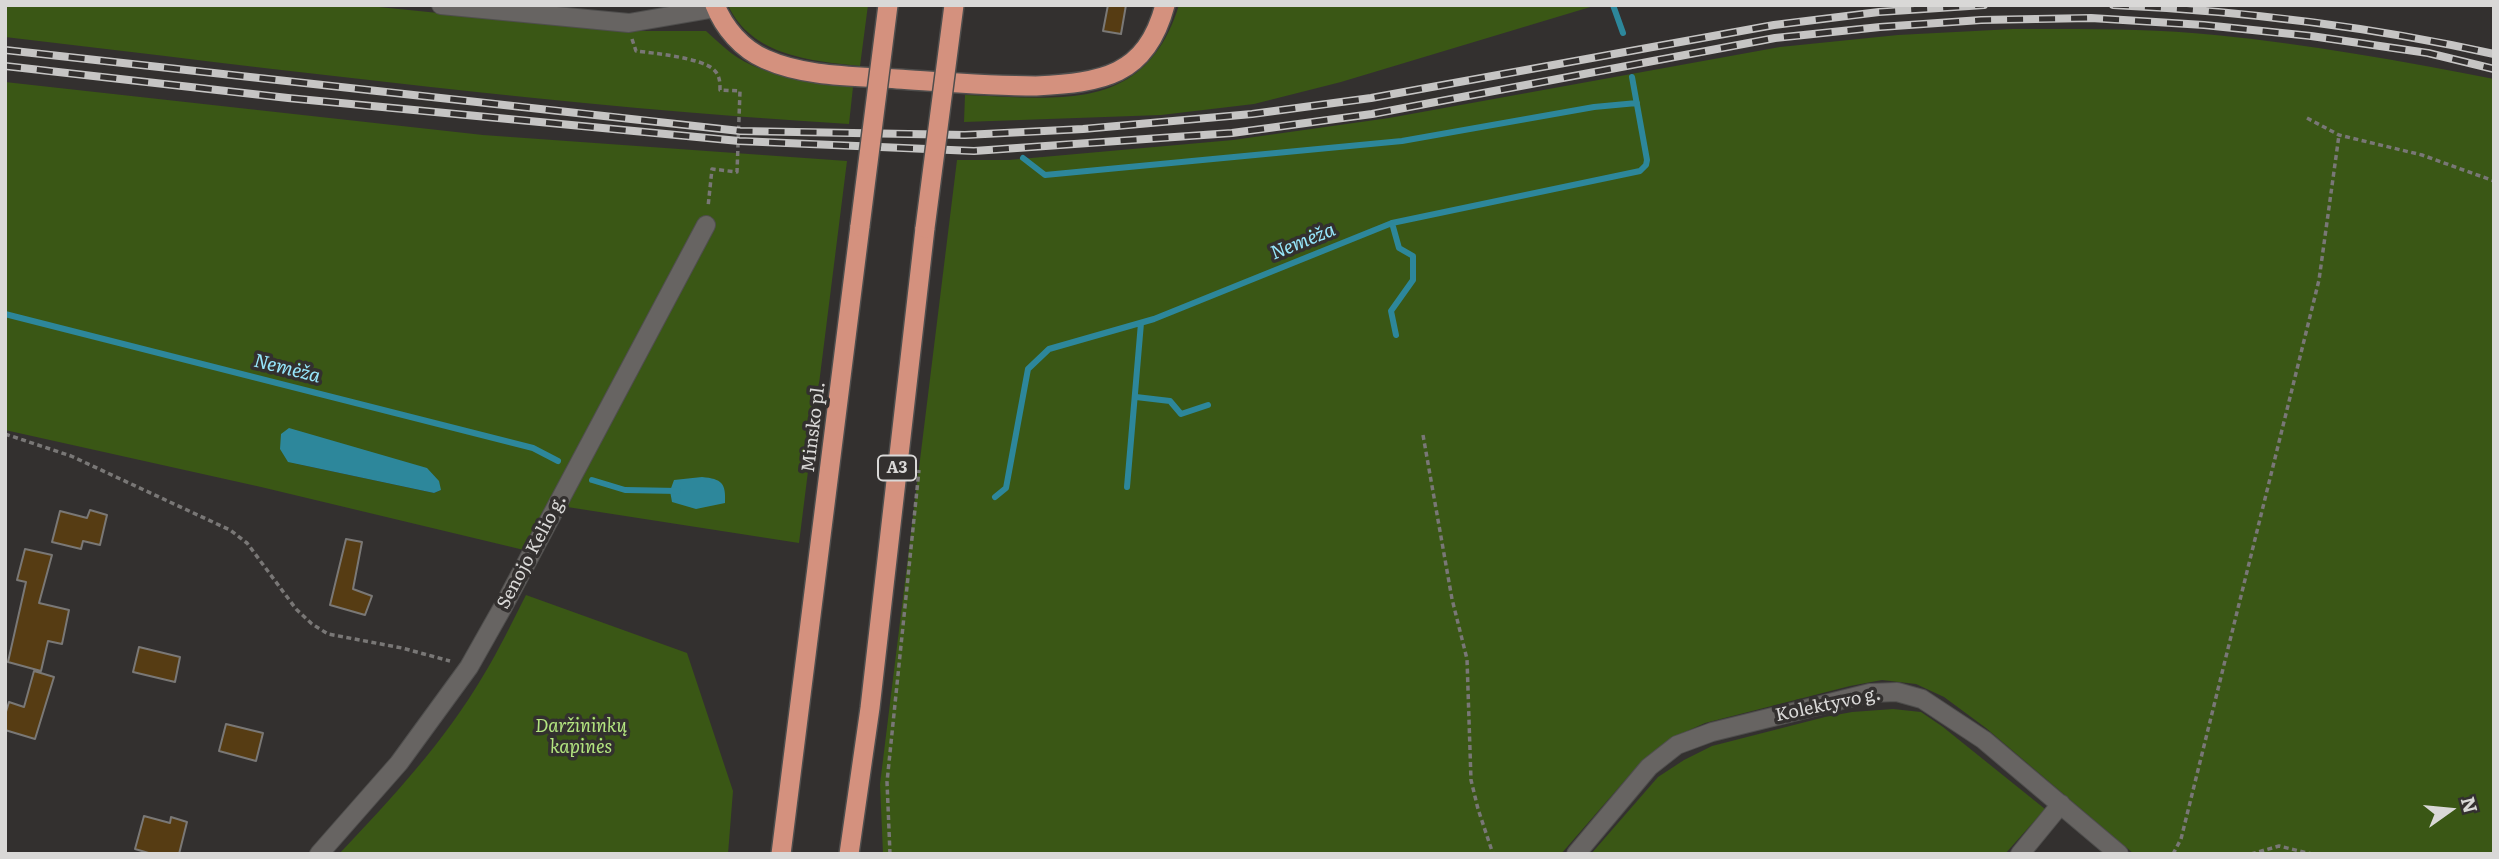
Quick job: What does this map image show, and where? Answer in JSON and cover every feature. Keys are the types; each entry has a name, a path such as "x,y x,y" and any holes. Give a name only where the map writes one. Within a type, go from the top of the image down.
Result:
{"highway":[{"name":"Minsko pl.","path":"781,854 888,5"},
{"name":"A3","path":"849,854 870,708 925,228 954,5"},
{"path":"715,7 727,29 746,47 764,59 790,68 835,75 1036,86 1066,84 1111,75 1132,64 1159,28 1165,5"}],"street":[{"path":"441,5 629,23 715,7"},
{"name":"Senojo Kelio g.","path":"319,854 399,763 469,667 505,605 706,225"},
{"name":"Kolektyvo g.","path":"1576,854 1649,767 1677,745 1712,732 1870,693 1897,692 1922,699 1947,713 1984,740 2119,854"},
{"path":"2020,854 2061,804"}],"path":[{"path":"629,23 636,51 704,65 713,69 719,78 720,90 740,91 737,172 712,169 706,225"},
{"path":"2307,118 2339,135 2422,155 2494,181"},
{"path":"2173,854 2181,839 2319,280 2339,135"},
{"path":"5,434 71,456 229,530 247,543 296,609 328,634 402,648 469,667"},
{"path":"1423,435 1452,599 1466,659 1471,780 1493,854"},
{"path":"890,854 887,782 919,469"},
{"path":"2251,854 2279,846 2312,854"}],"green space":[{"path":"5,5 359,5 617,31 706,31 731,53 759,68 789,77 853,87 849,124 532,98 5,37"},
{"path":"728,5 868,5 860,66 803,58 767,45 738,22"},
{"path":"1179,5 1597,5 1341,82 1254,104 1161,115 964,122 965,95 1065,97 1094,92 1121,83 1144,66 1164,41"},
{"path":"2013,29 2139,30 2215,35 2320,48 2494,79 2494,854 2134,854 1986,728 1944,697 1916,684 1882,680 1705,723 1674,737 1633,771 1561,854 883,854 880,784 957,160 1009,160 1233,140 1389,118 1780,47 1898,35"},
{"path":"5,82 483,135 847,161 799,543 548,504 524,550 261,487 5,430","holes":["288,462 441,490 434,493"]},
{"name":"Daržininkų kapinės","path":"526,595 687,653 733,791 728,854 339,854 397,791 452,724 489,666"},
{"path":"1893,709 1921,712 2045,809 2005,854 1591,854 1658,777 1712,746 1825,717"}],"water":[{"path":"289,428 427,468 439,481 441,490 434,493 288,462 280,449 281,434"},
{"path":"702,477 721,483 725,491 725,503 696,509 672,502 670,491 674,480"}],"building":[{"path":"1108,5 1126,5 1121,34 1103,31"},
{"path":"90,510 107,515 100,545 83,541 81,549 52,542 60,511 87,518"},
{"path":"346,539 362,542 353,589 372,596 365,615 330,605"},
{"path":"25,549 52,555 39,603 69,610 62,644 48,641 41,671 8,662 26,582 17,580"},
{"path":"139,647 180,657 175,682 133,672"},
{"path":"34,671 54,677 35,739 5,730 5,715 9,702 24,707"},
{"path":"226,724 263,733 256,761 219,751"},
{"path":"144,816 170,823 171,817 187,822 179,854 152,854 135,849"}],"waterway":[{"name":"Nemėža","path":"1613,5 1623,33"},
{"name":"Nemėža","path":"995,497 1006,488 1028,369 1049,349 1154,319 1392,223 1640,171 1647,160 1632,77"},
{"path":"1023,158 1045,175 1402,141 1594,107 1637,103"},
{"path":"1392,223 1399,248 1413,256 1413,280 1391,311 1396,335"},
{"name":"Nemėža","path":"5,314 533,448 558,461"},
{"path":"1127,487 1141,323"},
{"path":"1136,397 1170,401 1181,414 1208,405"},
{"name":"Nemėža","path":"592,480 625,490 678,491"}],"railway":[{"path":"5,50 740,131 965,135 1083,129 1252,114 1371,98 1774,25 1879,12 1984,5"},
{"path":"2113,5 2305,21 2399,35 2494,54"},
{"path":"5,66 288,98 739,141 974,151 1232,133 1372,114 1775,38 1981,20 2091,18 2204,25 2311,36 2428,53 2494,69"}]}
